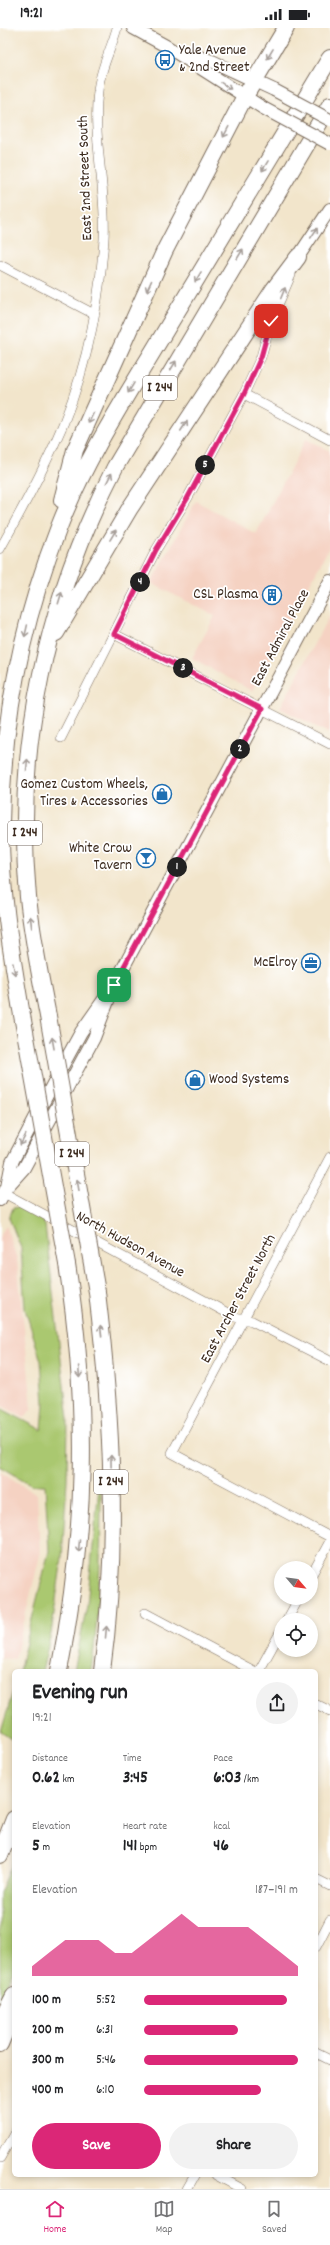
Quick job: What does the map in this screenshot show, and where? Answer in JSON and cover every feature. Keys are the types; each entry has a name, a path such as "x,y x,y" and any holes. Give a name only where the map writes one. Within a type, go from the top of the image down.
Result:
{"highway":[{"path":"45,567 75,450 165,250 244,98 286,28"},
{"name":"I 244","path":"59,1669 69,1622 79,1546 83,1479 82,1420 78,1350 67,1264 12,956 2,874 0,824 4,760 12,690 30,612 59,526 95,450 330,58"},
{"name":"I 244","path":"102,1669 111,1583 112,1514 107,1389 96,1292 34,943 29,904 25,819 32,720 46,650 59,599 75,552 91,513 114,466 330,105"},
{"path":"46,650 130,508 274,289 298,257"},
{"path":"0,1855 12,1824"},
{"path":"0,2022 12,2000"},
{"path":"0,2044 12,2015"}],"main road":[{"path":"133,28 166,46 244,98 330,144"},
{"path":"166,46 212,62 255,80 330,120"},
{"path":"298,257 330,209"},
{"name":"East Admiral Place","path":"3,1191 12,1162 59,1072 81,1032 114,985 330,581"}],"street":[{"name":"East 2nd Street South","path":"0,549 55,443 85,359 94,314 104,238 103,182 97,115 98,92 102,68 117,28"},
{"path":"61,738 156,550 187,499 244,394 261,357 271,321 298,257"},
{"path":"0,265 94,314"},
{"path":"244,394 330,440"},
{"path":"114,634 330,744"},
{"name":"East Archer Street North","path":"330,1157 172,1453 330,1537"},
{"name":"North Hudson Avenue","path":"3,1191 235,1317 252,1321 330,1361"},
{"path":"318,1563 330,1541"},
{"path":"145,1613 250,1669"},
{"path":"260,1669 274,1644"},
{"path":"318,1705 330,1711"},
{"path":"318,1880 330,1886"},
{"path":"318,1943 330,1920"},
{"path":"318,2054 330,2060"},
{"path":"0,2158 12,2137"},
{"path":"187,2189 194,2177"},
{"path":"220,2177 242,2189"}],"shaded area":[{"path":"306,439 330,451 330,546 252,691 192,658 215,616 151,583 196,501 256,534"},
{"path":"330,614 330,734 280,708"},
{"path":"6,1225 17,1259 30,1387 32,1408 25,1417 0,1405 0,1237"},
{"path":"0,1472 37,1494 40,1555 15,1659 0,1658"}],"green space":[{"path":"19,1207 39,1217 45,1225 68,1419 67,1480 62,1558 51,1634 42,1669 20,1669 49,1551 45,1485 32,1485 0,1466 0,1408 42,1430 44,1403 41,1361 25,1309 21,1248 9,1218 13,1208"},
{"path":"101,1467 99,1595 91,1669 74,1669 87,1605"},
{"path":"12,1695 12,1740 1,1732"},
{"path":"12,1865 12,1973 0,2002 0,1893"}],"place":[{"name":"Yale Avenue & 2nd Street","path":"165,60"},
{"name":"CSL Plasma","path":"272,595"},
{"name":"Gomez Custom Wheels, Tires & Accessories","path":"162,794"},
{"name":"White Crow Tavern","path":"146,858"},
{"name":"McElroy","path":"311,963"},
{"name":"Wood Systems","path":"195,1080"}],"route":[{"path":"114,985 262,709 114,634 156,550 187,499 244,394 261,357 271,321"}]}
